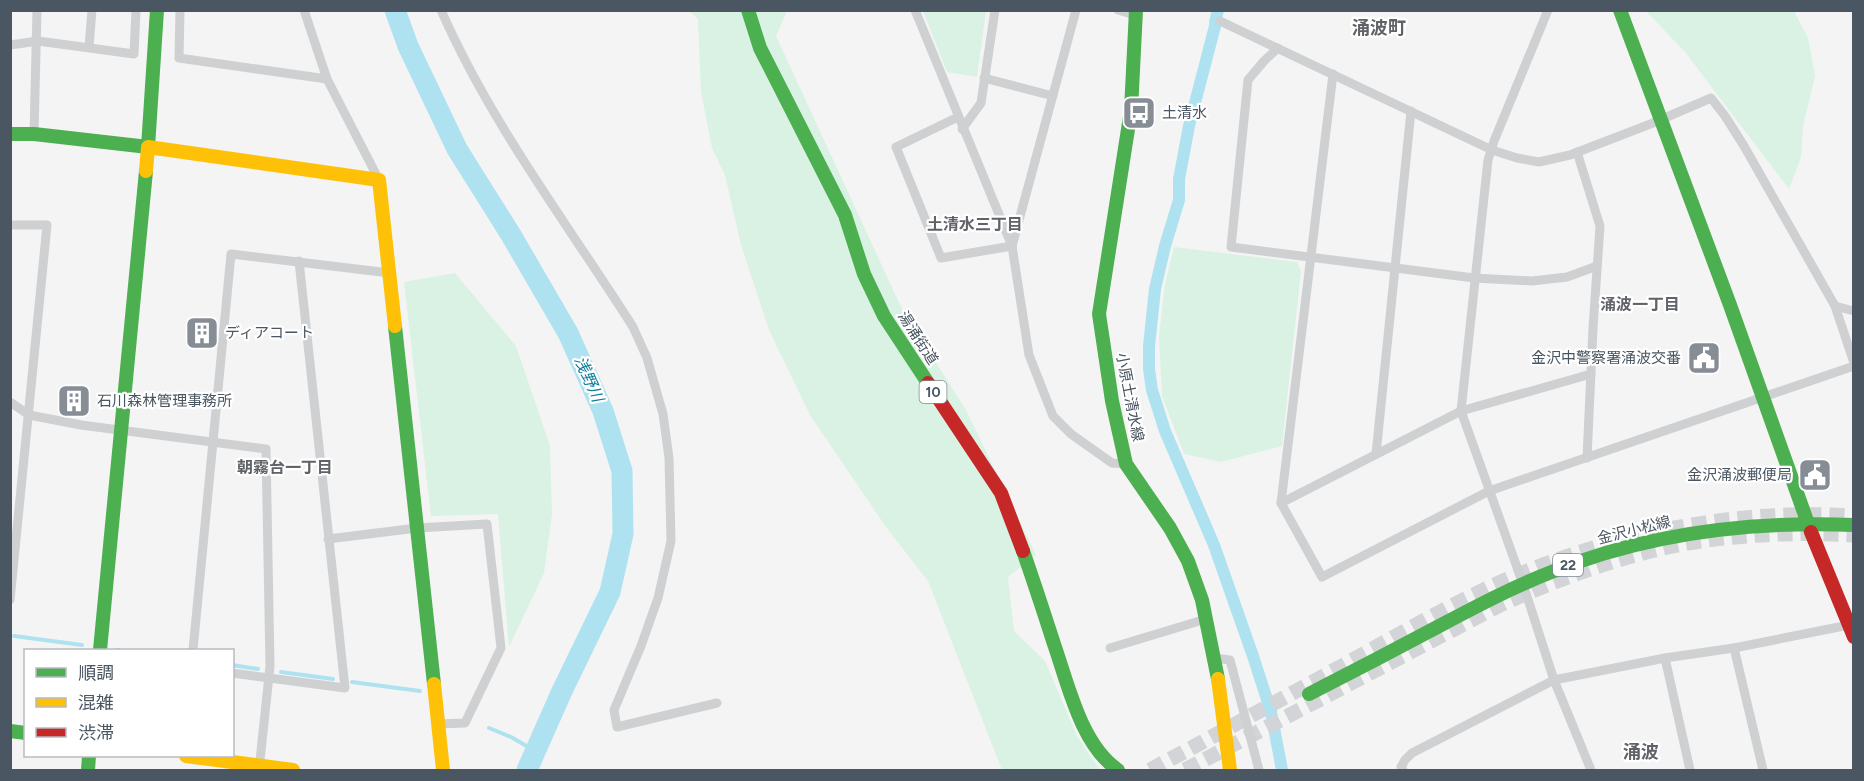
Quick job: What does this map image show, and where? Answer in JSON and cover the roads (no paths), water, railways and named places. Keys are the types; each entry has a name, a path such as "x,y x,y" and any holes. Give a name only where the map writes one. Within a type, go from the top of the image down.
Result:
{"street":[{"path":"34,134 38,10"},
{"path":"89,47 92,10"},
{"path":"10,45 38,41 134,54 136,10"},
{"path":"100,649 148,147 157,10"},
{"path":"180,10 179,58 327,79"},
{"path":"304,10 327,79 379,180 442,771"},
{"path":"441,10 453,38 489,105 633,327 647,358 663,414 669,458 671,541 658,598 614,710 617,726 717,704"},
{"name":"湯涌街道","path":"748,10 760,48 845,215 864,274 884,316 1001,492 1018,535 1076,709 1094,745 1109,764 1118,771"},
{"path":"915,10 1012,246 1029,355 1053,416 1071,434 1112,463 1126,464"},
{"path":"962,129 981,103 995,10"},
{"path":"1012,246 1076,10"},
{"path":"1118,10 1136,13"},
{"path":"1548,10 1488,160 1461,411 1523,584 1554,680 1591,771"},
{"path":"1403,771 1401,767 1412,753 1554,680 1665,658 1852,629 1807,523 1730,305 1620,10"},
{"name":"小原土清水線","path":"1136,13 1131,110 1099,314 1112,401 1126,464 1170,528 1188,561 1202,600 1215,658 1230,771"},
{"path":"1220,21 1333,74 1492,150 1539,162 1577,152 1711,98 1737,136 1835,306 1854,364 1763,398 1490,491 1322,577 1281,503 1333,74"},
{"path":"1278,48 1248,80 1231,247 1474,278 1532,281 1567,277 1598,266"},
{"path":"984,78 1053,96"},
{"path":"1376,454 1411,111"},
{"path":"958,117 896,147 941,258 1012,246"},
{"path":"10,134 34,134 148,147 379,180"},
{"path":"1577,152 1600,225 1587,458"},
{"path":"10,225 47,225 29,415 13,550 10,600"},
{"path":"193,649 231,254 390,273"},
{"path":"234,673 345,688 299,261"},
{"path":"1835,306 1854,311"},
{"path":"1281,503 1461,411 1591,374"},
{"path":"10,402 29,415 122,431 266,449 269,678 260,768"},
{"path":"10,480 21,485"},
{"name":"金沢小松線","path":"1309,694 1523,584 1569,565 1645,543 1712,531 1807,523 1854,525"},
{"path":"328,539 417,528 487,524 501,648 465,723 438,724"},
{"path":"1110,648 1206,619"},
{"path":"1734,648 1763,771"},
{"path":"1215,658 1230,660 1258,771"},
{"path":"1665,658 1690,771"},
{"path":"192,757 293,771"}],"waterway":[{"name":"浅野川","path":"395,10 408,46 457,149 511,235 568,333 603,411 622,471 623,534 610,592 527,770"},
{"path":"1215,22 1218,10"},
{"path":"1215,26 1189,126 1179,179 1179,200 1155,289 1149,369 1152,390 1165,431 1214,545 1253,656 1271,712 1282,770"},
{"path":"14,636 82,645"},
{"path":"234,665 258,669"},
{"path":"281,672 333,679"},
{"path":"352,682 420,691"},
{"path":"489,728 535,751"}],"tunnel":[{"path":"1150,770 1434,615 1490,587 1577,553 1668,529 1714,522 1761,517 1854,516"},
{"path":"1185,770 1500,605 1578,573 1638,554 1706,540 1781,534 1854,535"}],"place":[{"name":"土清水","path":"1139,113"},
{"name":"ディアコート","path":"202,333"},
{"name":"金沢中警察署涌波交番","path":"1704,358"},
{"name":"石川森林管理事務所","path":"74,401"},
{"name":"金沢涌波郵便局","path":"1815,475"}],"district":[{"name":"涌波町","path":"1379,28"},
{"name":"土清水三丁目","path":"975,224"},
{"name":"涌波一丁目","path":"1640,304"},
{"name":"朝霧台一丁目","path":"285,467"},
{"name":"涌波","path":"1641,752"}]}
